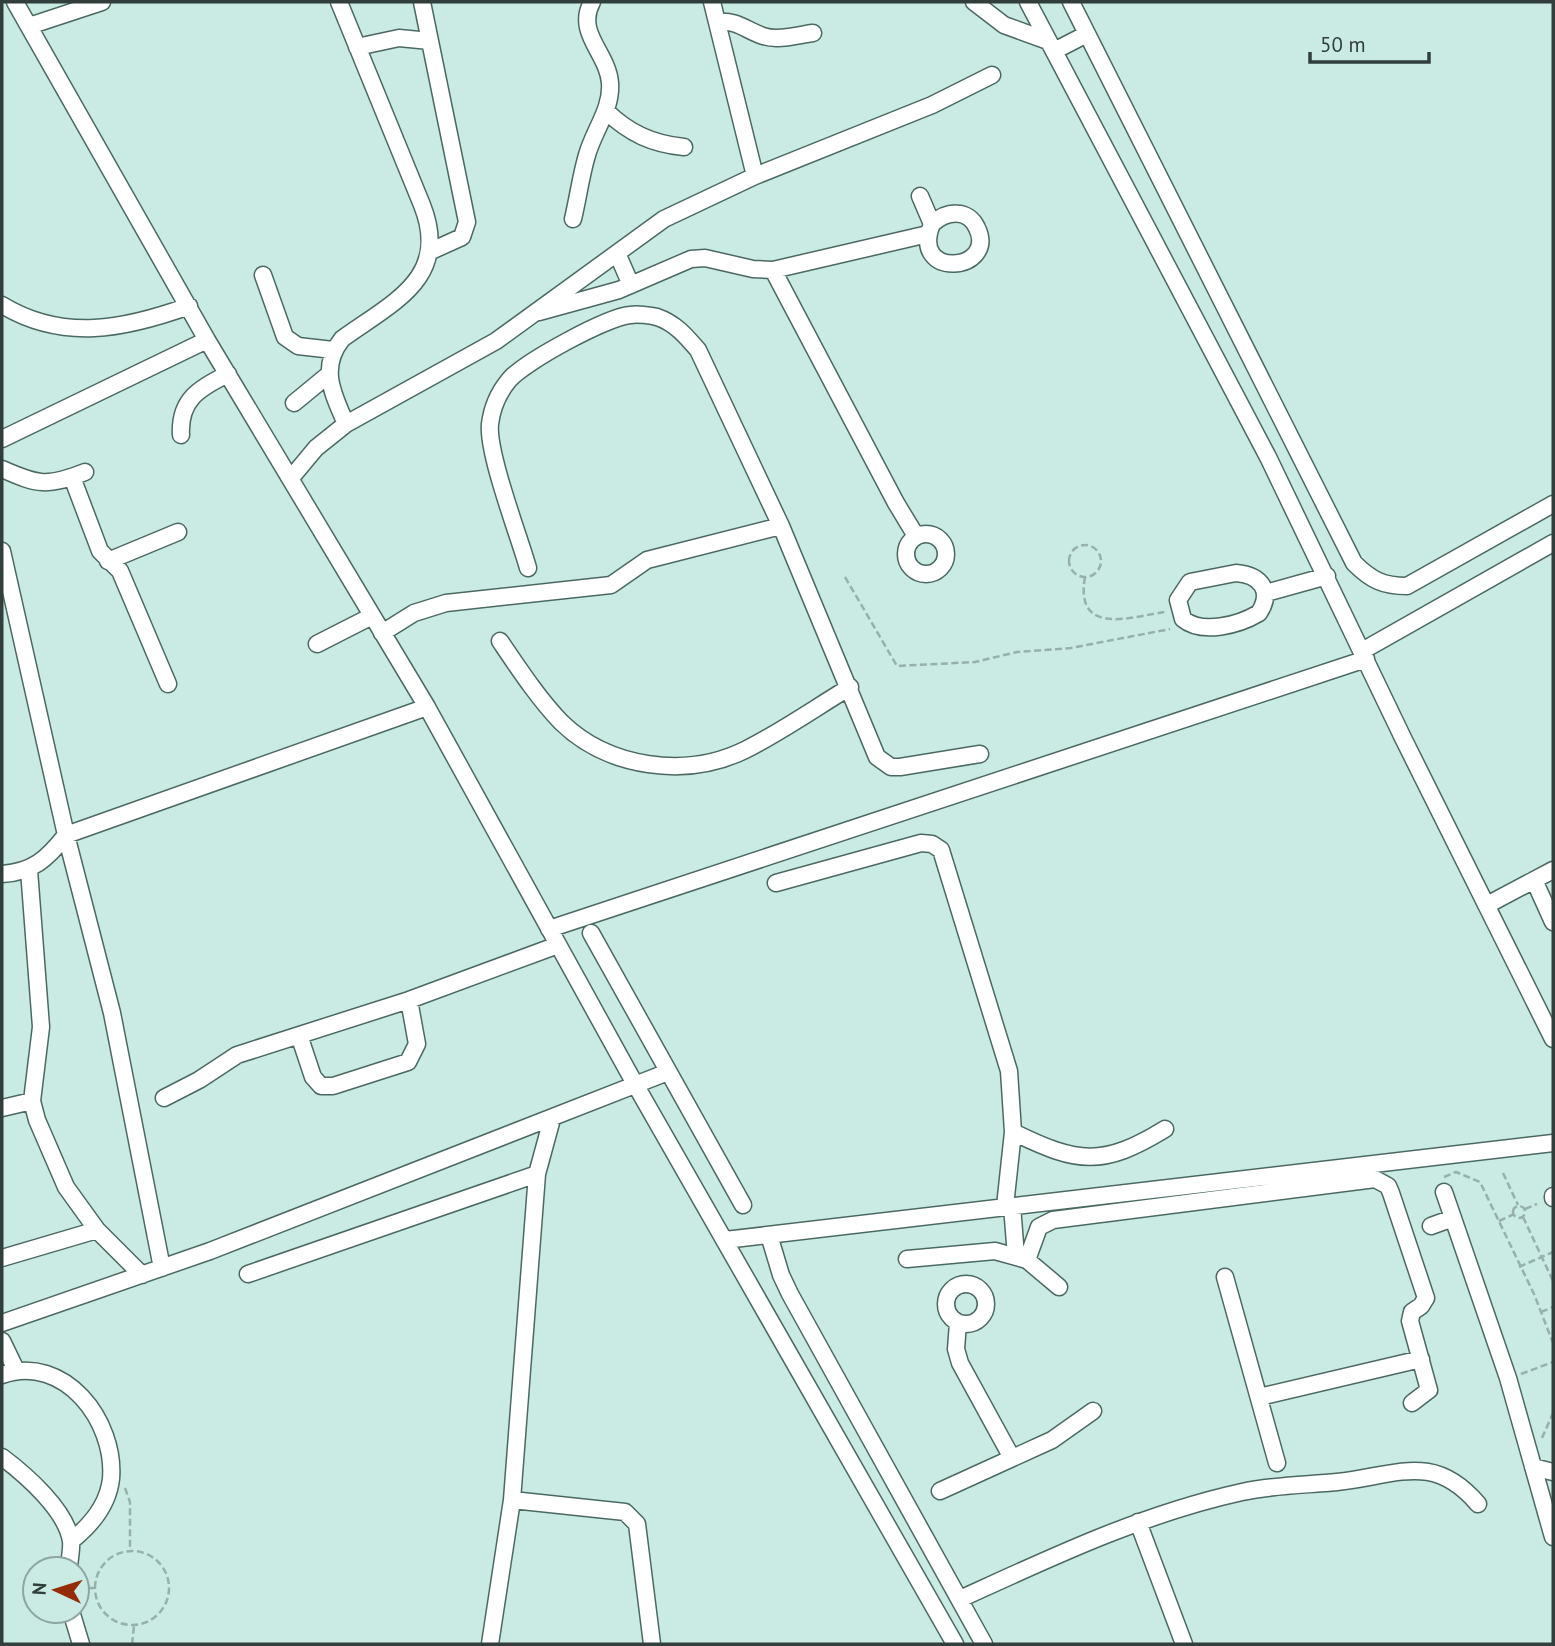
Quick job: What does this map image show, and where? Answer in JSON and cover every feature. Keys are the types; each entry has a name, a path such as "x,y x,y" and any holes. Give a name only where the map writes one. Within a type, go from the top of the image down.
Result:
{"street":[{"path":"15,2 207,340 428,707 635,1084 955,1644"},
{"path":"29,26 102,2"},
{"path":"339,2 428,220 431,251 427,266 409,290 341,339 333,349 328,375 346,424"},
{"path":"422,2 467,222 462,237 431,251"},
{"path":"573,219 587,154 606,111 610,82 607,67 590,39 587,24 592,2"},
{"path":"712,2 755,176"},
{"path":"974,2 1004,25 1051,46 1087,34"},
{"path":"1028,2 1294,510 1553,1039"},
{"path":"1071,2 1319,497 1354,563 1368,578 1387,586 1407,586 1426,578 1553,504"},
{"path":"717,22 742,23 763,36 775,38 813,33"},
{"path":"357,47 399,38 430,41"},
{"path":"291,478 316,449 346,424 456,365 664,219 755,176 894,122 992,75"},
{"path":"606,111 622,126 641,137 662,145 684,147"},
{"path":"533,313 589,300 691,259 720,260 753,269 773,270 930,229 920,196"},
{"path":"617,253 631,285"},
{"path":"773,270 895,503 916,536"},
{"path":"263,275 285,337 298,346 333,349"},
{"path":"2,305 41,323 91,330 116,328 189,306"},
{"path":"528,568 494,451 490,425 496,401 509,379 530,364 605,322 630,314 657,317 680,329 698,350 781,526 877,757 883,763 901,767 981,754"},
{"path":"2,439 207,340"},
{"path":"181,435 180,421 190,398 201,387 228,374"},
{"path":"294,403 328,375"},
{"path":"2,469 38,484 48,484 78,475 100,551 120,571 168,684"},
{"path":"1294,510 1319,497"},
{"path":"382,633 414,613 446,603 611,585 621,581 639,562 781,526"},
{"path":"108,561 178,532"},
{"path":"549,929 1364,655 1553,542"},
{"path":"2,551 66,835 112,1013 163,1268"},
{"path":"1246,574 1263,584 1266,593 1259,613 1250,619 1208,628 1190,625 1179,610 1182,589 1201,579 1246,574"},
{"path":"1266,593 1327,576"},
{"path":"317,644 372,616"},
{"path":"500,641 536,692 573,731 596,747 633,762 673,767 698,765 744,750 850,687"},
{"path":"2,874 29,870 49,856 66,835 428,707"},
{"path":"776,883 921,843 932,844 942,850 1009,1072 1013,1132 1008,1206 1022,1258"},
{"path":"29,870 41,1027 32,1101 41,1131 66,1188 97,1230 142,1275"},
{"path":"1487,905 1553,870"},
{"path":"1534,880 1553,922"},
{"path":"591,933 743,1205"},
{"path":"164,1098 199,1080 229,1058 409,1000 558,945"},
{"path":"299,1035 313,1077 321,1086 333,1086 402,1065 413,1057 417,1044 409,1000"},
{"path":"2,1323 163,1268 668,1072"},
{"path":"2,1108 32,1101"},
{"path":"490,1644 512,1500 537,1174 552,1119"},
{"path":"1013,1132 1051,1151 1076,1157 1101,1157 1126,1151 1165,1129"},
{"path":"725,1240 1553,1143"},
{"path":"248,1274 537,1174"},
{"path":"1022,1258 1039,1227 1053,1220 1375,1179 1388,1186 1424,1293 1424,1302 1412,1312 1410,1321 1429,1390 1412,1403"},
{"path":"1444,1192 1508,1378 1553,1536"},
{"path":"1431,1226 1453,1218"},
{"path":"2,1258 97,1230"},
{"path":"769,1235 777,1265 790,1294 984,1644"},
{"path":"907,1259 995,1251 1022,1258 1059,1287"},
{"path":"958,1254 961,1284"},
{"path":"1225,1277 1277,1463"},
{"path":"961,1284 981,1289 986,1309 972,1324 958,1323 948,1313 946,1306 949,1293 961,1284"},
{"path":"958,1323 956,1336 960,1363 1012,1458"},
{"path":"2,1341 9,1373 40,1373 62,1381 82,1395 105,1437 111,1479 96,1516 71,1541"},
{"path":"1259,1397 1421,1359"},
{"path":"940,1491 1052,1440 1093,1411"},
{"path":"2,1457 42,1493 71,1541 70,1555"},
{"path":"1533,1466 1553,1472"},
{"path":"960,1599 1106,1532 1242,1492 1338,1482 1416,1469 1441,1473 1462,1485 1478,1504"},
{"path":"512,1500 616,1511 632,1517 637,1524 652,1644"},
{"path":"1138,1522 1184,1644"},
{"path":"75,1625 80,1644"}],"path":[{"path":"1084,545 1096,549 1101,561 1096,572 1085,577 1074,572 1069,561 1073,550 1084,545"},
{"path":"845,577 897,666 975,662 1017,652 1071,648 1190,625"},
{"path":"1085,577 1083,597 1088,606 1107,619 1123,621 1179,610"},
{"path":"1444,1192 1442,1182 1451,1172 1477,1179 1499,1221 1553,1343"},
{"path":"1503,1173 1518,1205 1525,1209 1523,1217 1553,1281"},
{"path":"1499,1221 1514,1214 1518,1205"},
{"path":"1514,1214 1523,1217"},
{"path":"1519,1267 1553,1252"},
{"path":"1541,1312 1553,1307"},
{"path":"1508,1378 1553,1362"},
{"path":"1526,1443 1544,1436 1553,1413"},
{"path":"111,1479 127,1491 130,1550"},
{"path":"130,1550 149,1554 157,1560 164,1567 169,1586 169,1596 160,1613 152,1620 134,1626 114,1621 106,1615 96,1598 95,1588 101,1566 109,1558 130,1550"},
{"path":"132,1644 134,1626"}]}
